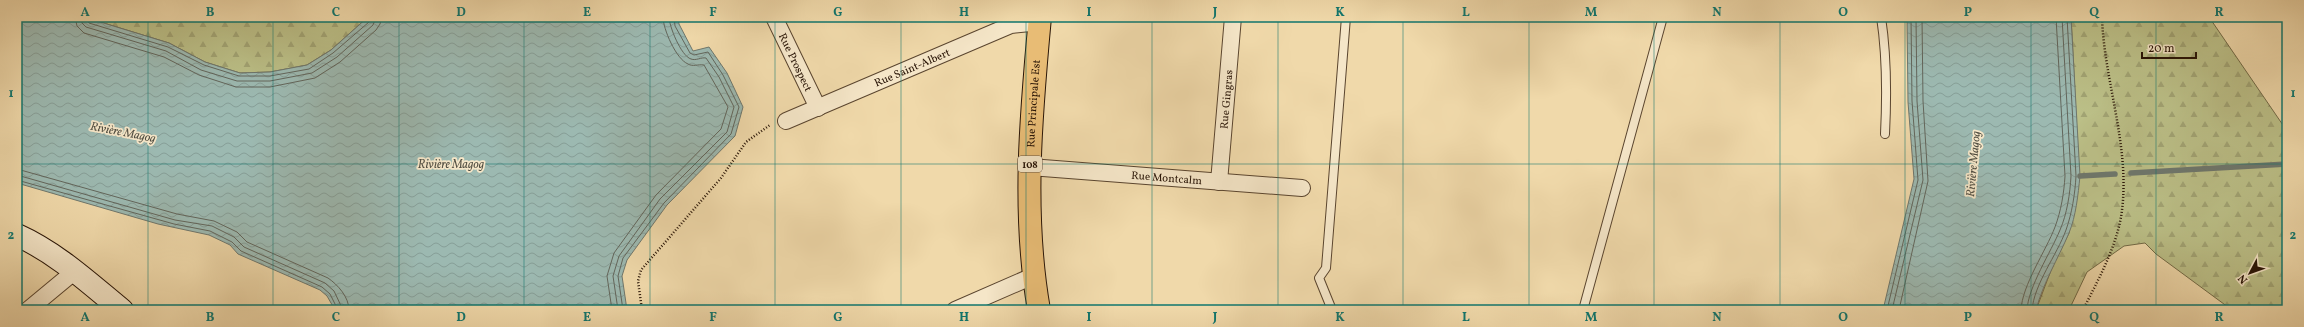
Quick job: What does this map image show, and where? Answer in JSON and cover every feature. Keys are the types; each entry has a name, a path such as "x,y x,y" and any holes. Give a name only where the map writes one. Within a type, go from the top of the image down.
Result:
{"main road":[{"name":"Rue Principale Est","path":"1039,310 1033,276 1028,216 1040,20"}],"street":[{"name":"Rue Prospect","path":"774,17 818,108"},
{"name":"Rue Gingras","path":"1219,182 1233,17"},
{"name":"Rue Saint-Albert","path":"786,121 1011,25 1040,20"},
{"name":"Rue Montcalm","path":"1030,167 1302,188"},
{"path":"17,235 50,254 75,271 122,310"},
{"path":"28,310 75,271"},
{"path":"955,310 1033,276"}],"lane":[{"path":"1332,310 1319,278 1326,268 1346,17"},
{"path":"1583,310 1663,17"},
{"path":"1881,17 1886,50 1887,85 1885,134"}],"path":[{"path":"2083,310 2104,266 2117,232 2124,185 2121,152 2106,68 2102,17"},
{"path":"642,310 638,281 642,270 721,178 746,142 779,121 786,121"}],"green space":[{"path":"84,17 368,17 331,50 307,65 270,72 240,73 205,62 169,43"},
{"path":"2071,17 2209,17 2287,131 2287,310 2232,310 2156,254 2145,243 2124,246 2087,272 2069,310 2036,310 2053,265 2069,233 2078,153"}],"water":[{"name":"Rivière Magog","path":"17,17 84,17 169,43 205,62 240,73 270,72 307,65 331,50 368,17 678,17 679,24 693,51 709,47 727,73 743,107 735,136 667,205 627,260 622,276 627,310 335,310 327,296 320,290 238,254 230,245 209,235 158,224 17,183"},
{"name":"Rivière Magog","path":"1907,17 2071,17 2080,176 2075,213 2071,226 2036,310 1883,310 1914,179 1908,102"}],"waterway":[{"path":"2131,173 2287,164"},
{"path":"2080,176 2115,174"}]}
